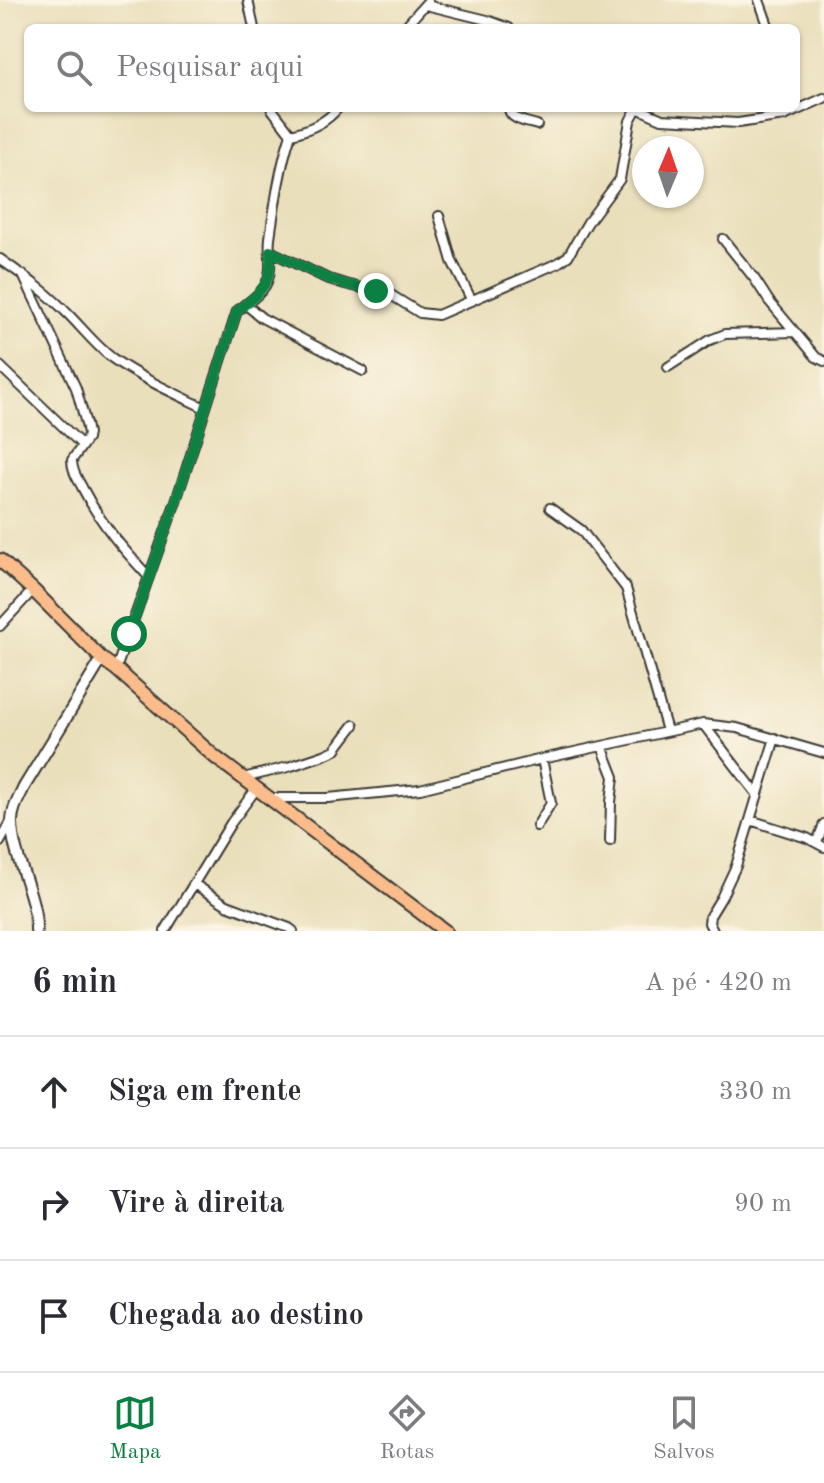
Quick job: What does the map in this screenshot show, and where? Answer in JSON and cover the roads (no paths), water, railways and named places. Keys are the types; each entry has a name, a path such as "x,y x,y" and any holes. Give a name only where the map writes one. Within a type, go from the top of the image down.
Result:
{"main road":[{"path":"0,560 102,659 215,757 445,931"}],"street":[{"path":"248,0 253,24"},
{"path":"759,0 768,24"},
{"path":"408,24 427,2 498,24"},
{"path":"800,109 824,98"},
{"path":"274,112 291,134"},
{"path":"291,134 304,131 334,112"},
{"path":"509,112 512,117 537,125"},
{"path":"270,251 326,278 391,295 420,313 438,315 568,256 588,222 620,179 630,121 635,112"},
{"path":"646,112 662,119 738,123 793,112"},
{"path":"116,669 175,504 237,311 266,284 271,264 269,242 285,150 291,134"},
{"path":"439,216 452,261 472,301"},
{"path":"723,239 769,301 816,357 824,361"},
{"path":"0,259 67,312 114,359 205,408"},
{"path":"23,275 76,388 88,433 72,460 74,474 105,527 149,577"},
{"path":"245,304 262,318 363,371"},
{"path":"668,367 725,334 795,332"},
{"path":"0,366 82,445"},
{"path":"550,508 581,530 626,588 667,731"},
{"path":"0,626 33,590"},
{"path":"0,842 24,787 102,659"},
{"path":"703,724 757,794"},
{"path":"268,798 328,798 420,789 703,724 737,728 824,753"},
{"path":"243,778 335,750 354,725"},
{"path":"713,931 710,916 736,866 775,738"},
{"path":"602,746 614,777 610,841"},
{"path":"537,826 551,803 542,759"},
{"path":"165,931 231,823 257,788"},
{"path":"750,820 820,845 824,824"},
{"path":"11,822 36,931"},
{"path":"194,884 227,905 293,931"}]}
